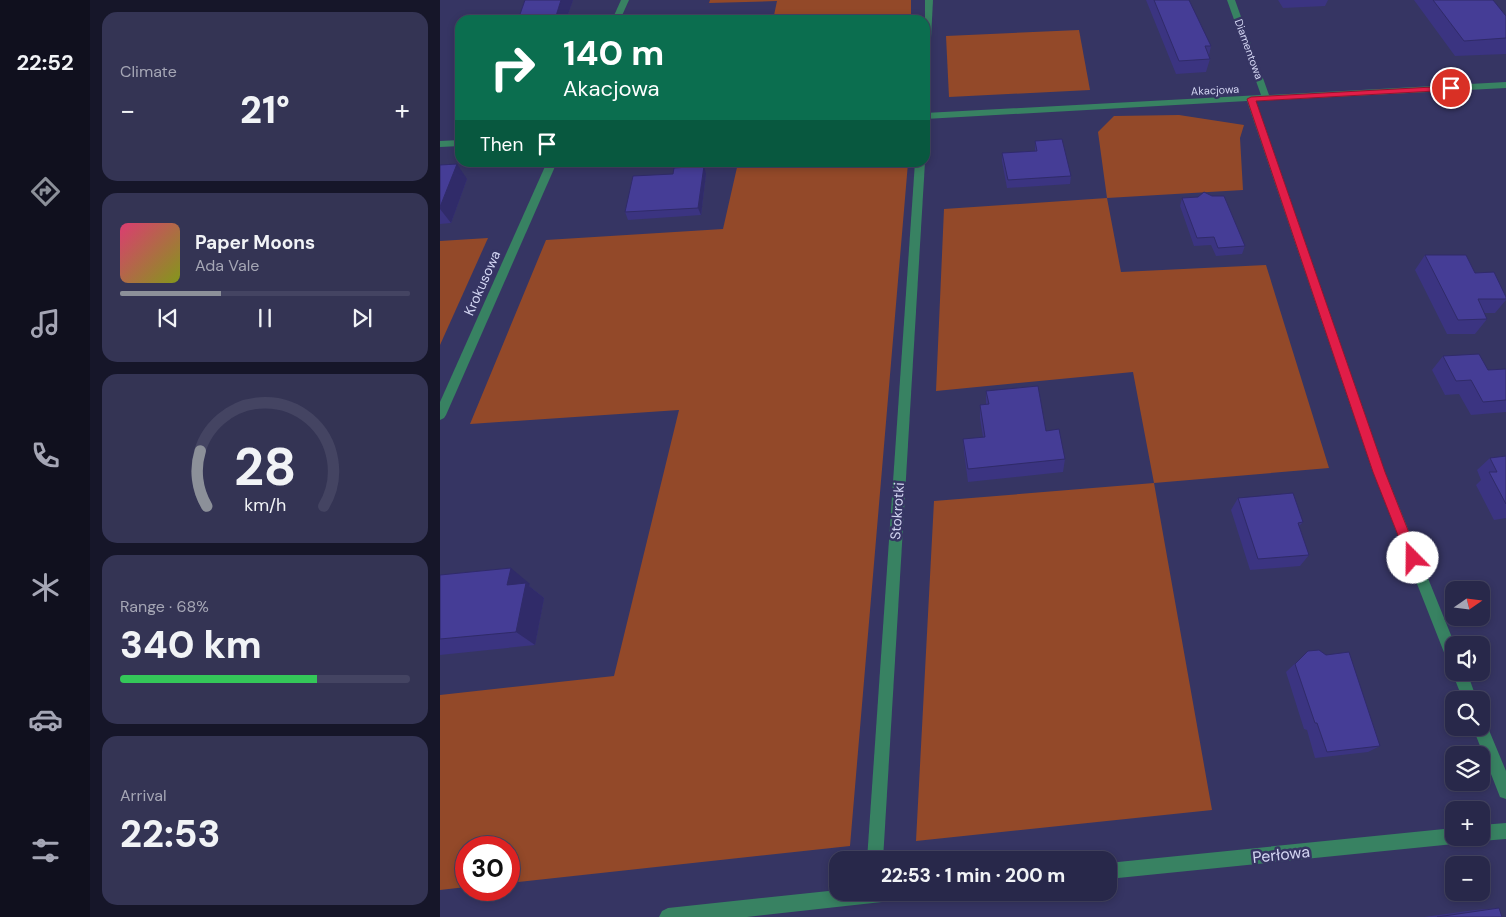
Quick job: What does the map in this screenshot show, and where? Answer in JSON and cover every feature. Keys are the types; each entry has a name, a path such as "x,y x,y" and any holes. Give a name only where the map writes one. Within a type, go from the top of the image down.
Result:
{"street":[{"path":"618,15 625,0"},
{"path":"928,15 929,0"},
{"name":"Diamentowa","path":"1231,0 1266,98"},
{"name":"Akacjowa","path":"930,116 1506,85"},
{"name":"Diamentowa","path":"1251,99 1379,472 1445,637"},
{"path":"440,144 455,143"},
{"name":"Krokusowa","path":"440,415 550,167"},
{"name":"Stokrotki","path":"875,851 920,167"},
{"path":"1484,736 1506,791"},
{"path":"1490,832 1506,830"},
{"name":"Perłowa","path":"1117,870 1445,837"},
{"path":"668,917 829,899"}],"shaded area":[{"path":"710,0 911,0 911,15 774,15 777,1 709,3"},
{"path":"1079,30 1090,90 949,97 946,36"},
{"path":"1179,115 1244,125 1240,138 1243,190 1107,198 1098,132 1114,116"},
{"path":"737,167 908,167 850,846 520,882 520,836 455,836 455,888 440,890 440,695 614,676 679,410 470,424 546,240 723,229"},
{"path":"1107,198 1121,272 1266,265 1329,468 1154,483 1133,372 936,391 944,209"},
{"path":"488,238 440,345 440,241"},
{"path":"1154,483 1212,810 916,841 934,501"}],"building":[{"path":"525,0 561,0 556,15 520,15"},
{"path":"1154,0 1189,0 1211,46 1205,46 1210,59 1179,61"},
{"path":"1433,0 1493,0 1506,16 1506,38 1464,41"},
{"path":"1062,139 1071,176 1008,180 1002,153 1037,151 1035,141"},
{"path":"455,164 456,167 440,207 440,165"},
{"path":"704,167 698,208 625,212 633,176 673,174 674,168"},
{"path":"1204,192 1212,196 1224,196 1245,246 1218,248 1214,237 1197,238 1182,198 1198,197"},
{"path":"1425,255 1466,255 1475,273 1494,272 1506,299 1478,299 1487,319 1458,320"},
{"path":"1479,354 1488,370 1506,369 1506,400 1483,402 1471,380 1456,381 1443,356"},
{"path":"1038,386 1046,431 1059,429 1065,459 968,469 963,439 985,437 980,405 989,404 986,391"},
{"path":"1506,456 1506,504 1489,472 1497,472 1490,458"},
{"path":"1293,493 1303,522 1298,523 1309,555 1258,559 1238,498"},
{"path":"511,568 507,585 526,583 516,632 440,639 440,575"},
{"path":"1319,650 1326,655 1349,652 1380,746 1327,752 1295,664 1308,651"},
{"path":"1499,908 1502,917 1437,917"}],"route":[{"path":"1413,558 1379,472 1251,99 1451,88"}]}
